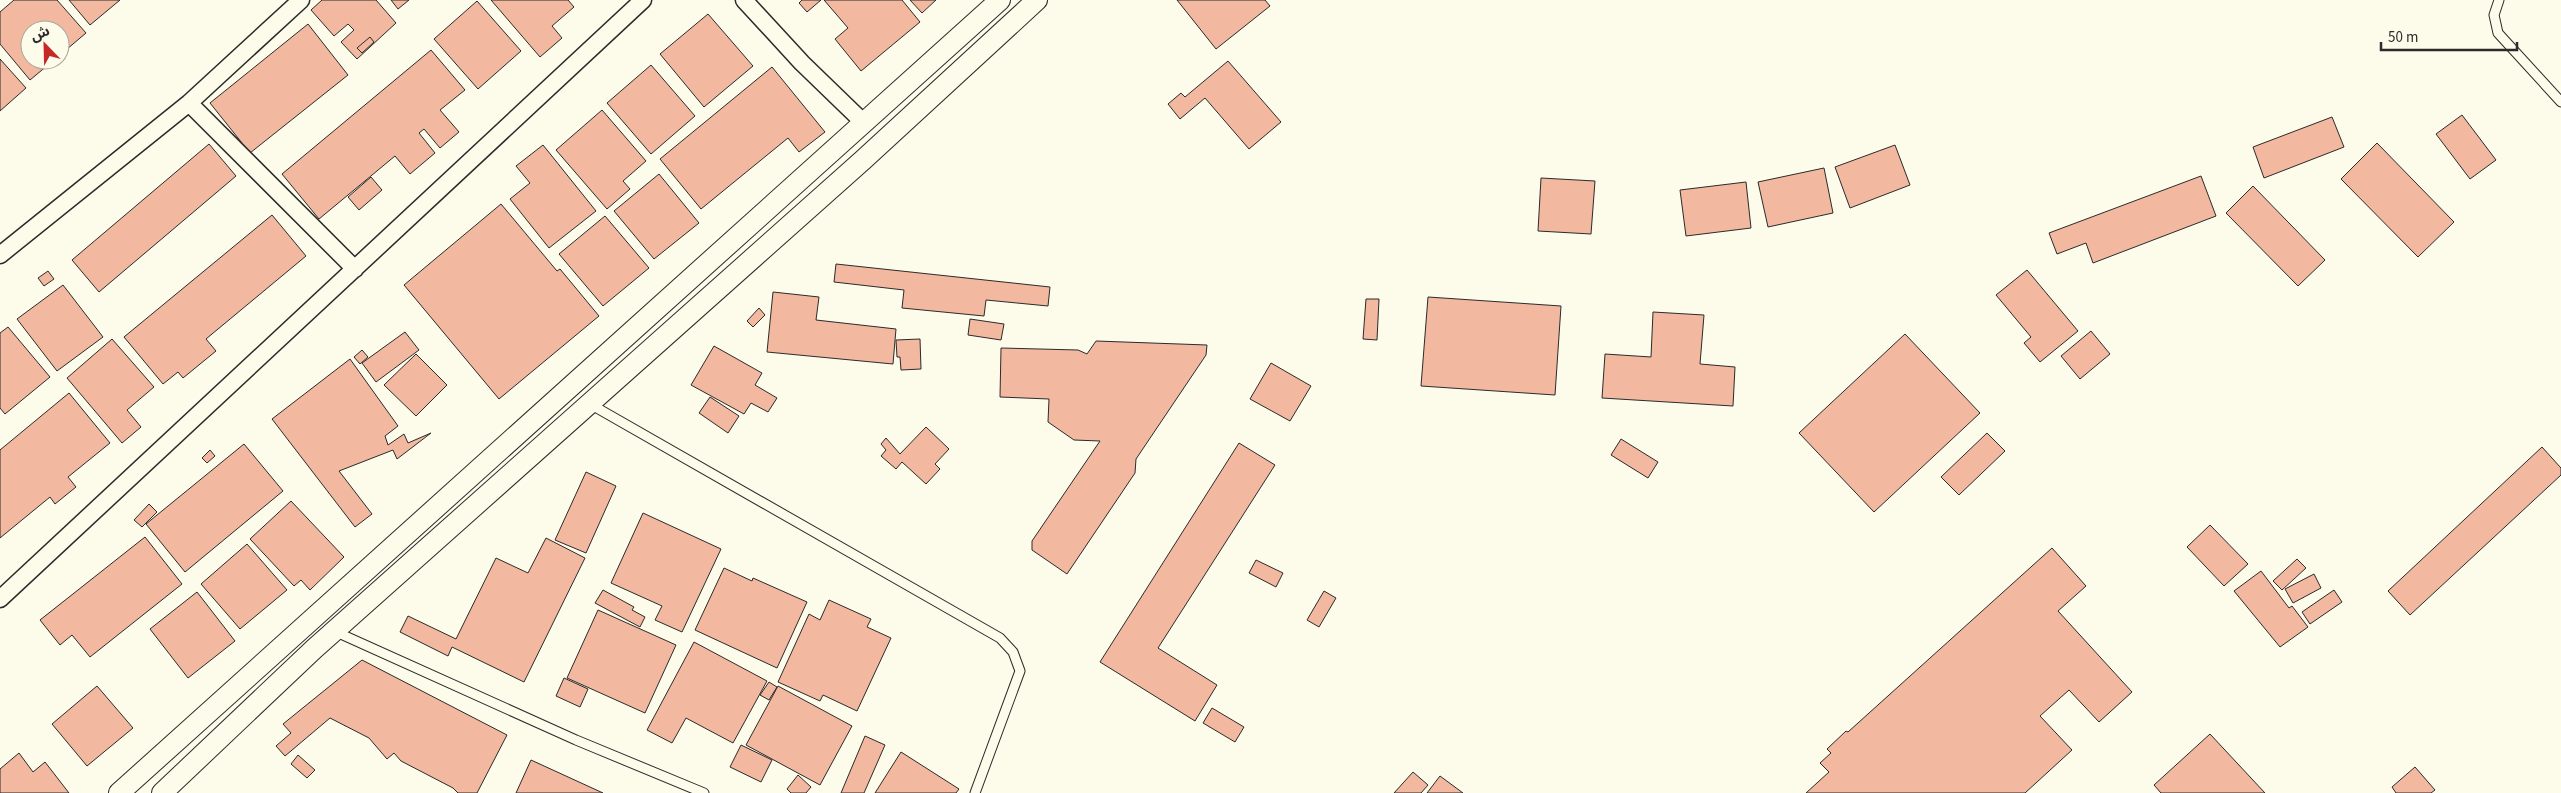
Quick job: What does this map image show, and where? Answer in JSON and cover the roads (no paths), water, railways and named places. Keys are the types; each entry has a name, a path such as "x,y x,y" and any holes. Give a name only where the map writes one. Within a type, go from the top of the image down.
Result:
{"street":[{"path":"0,255 189,102 301,0"},
{"path":"0,599 643,0"},
{"path":"744,0 802,63 864,122"},
{"path":"119,793 1000,0"},
{"path":"162,793 334,631 863,160 1038,0"},
{"path":"189,102 355,269"}],"lane":[{"path":"2499,0 2494,15 2498,33 2561,102"},
{"path":"590,404 1000,638 1012,652 1020,671 975,793"},
{"path":"334,631 576,740 704,793"}]}
